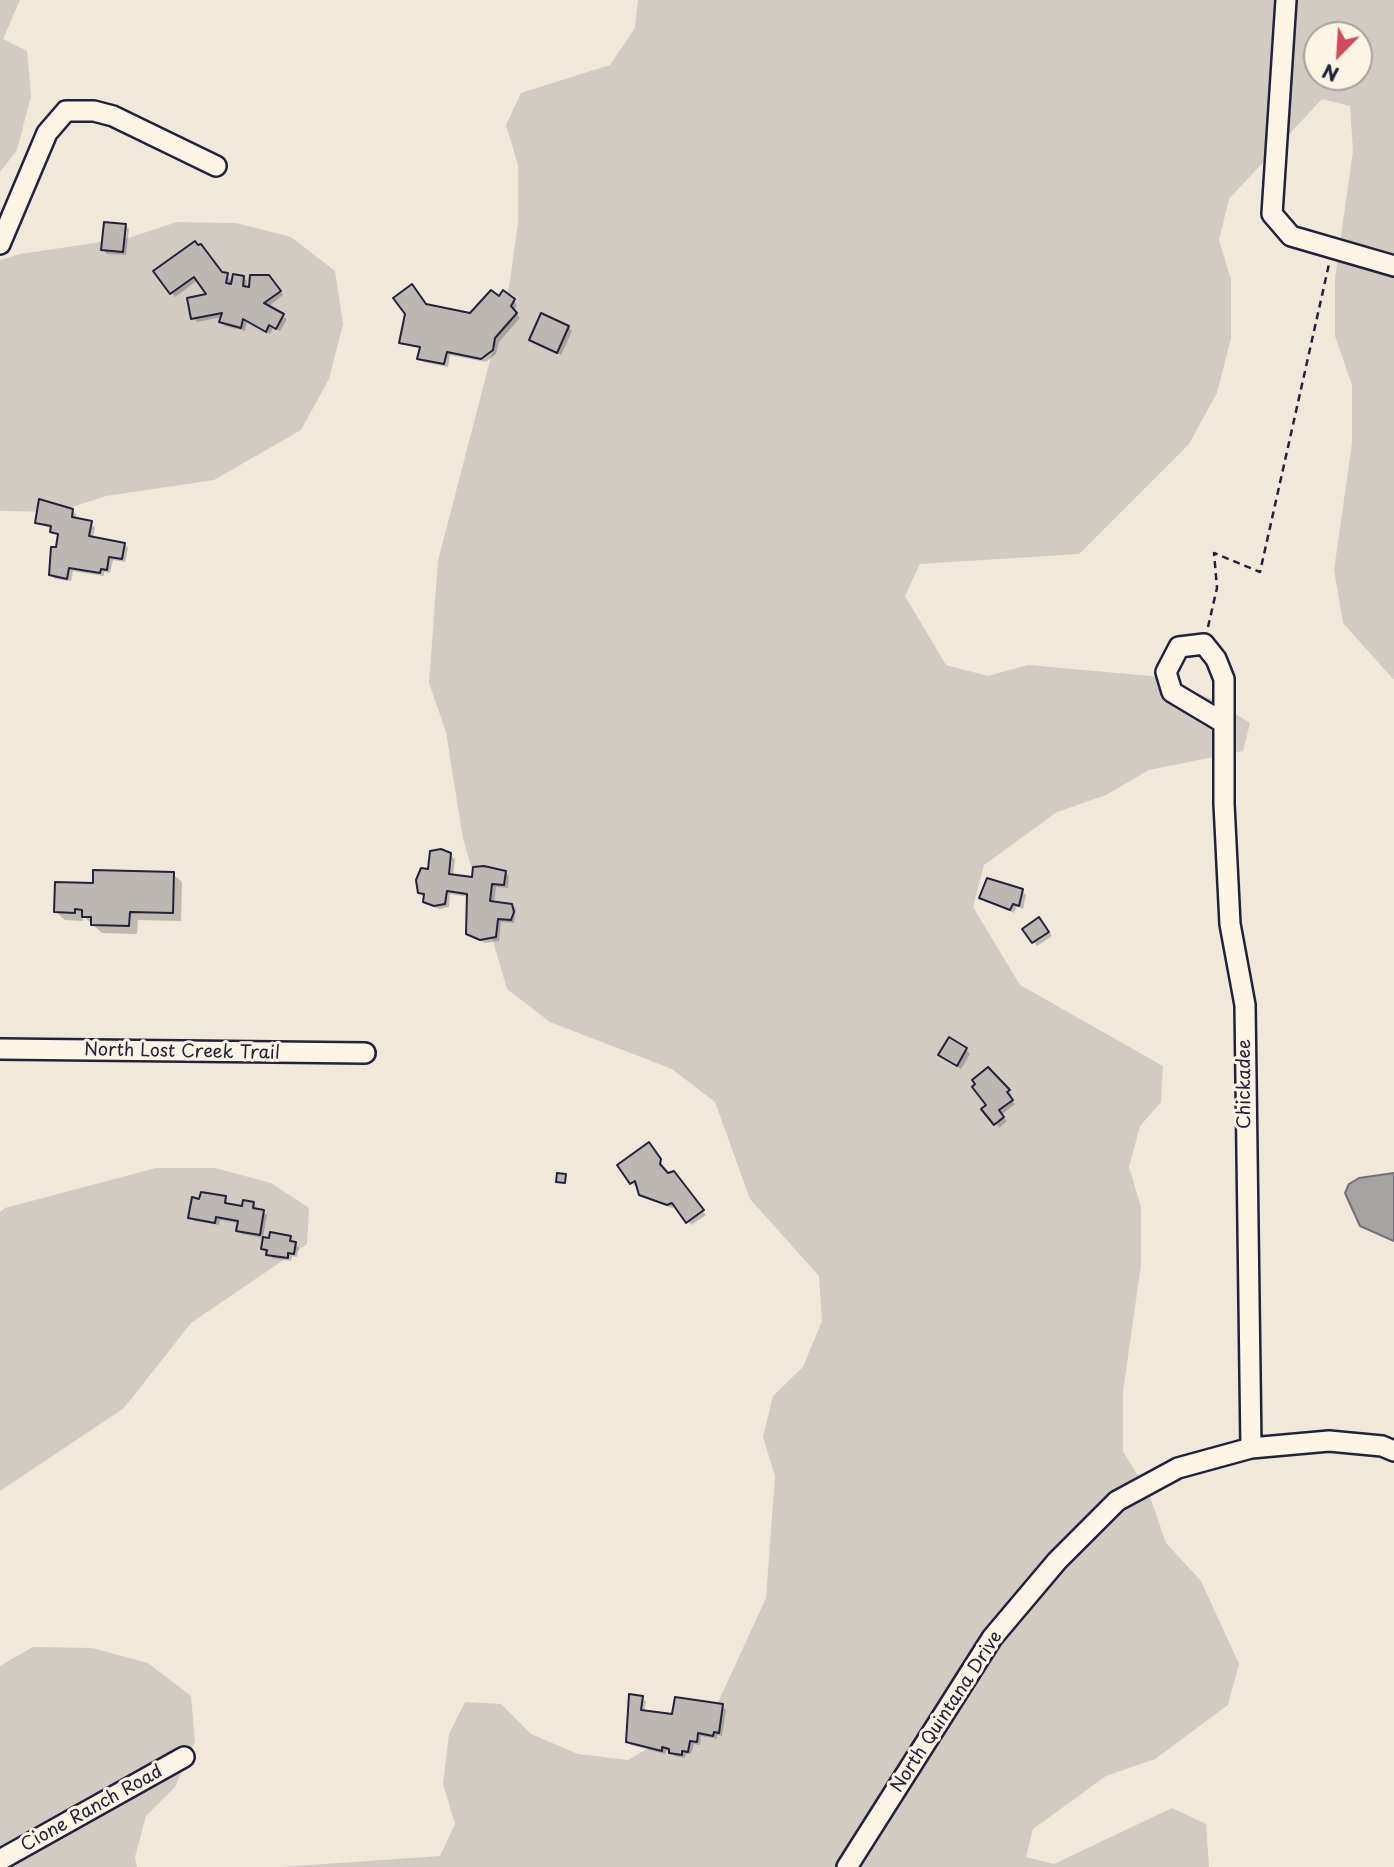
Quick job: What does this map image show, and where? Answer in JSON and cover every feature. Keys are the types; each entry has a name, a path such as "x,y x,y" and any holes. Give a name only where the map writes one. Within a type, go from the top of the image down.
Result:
{"street":[{"path":"1286,0 1272,214 1291,236 1394,266"},
{"path":"0,244 47,133 66,111 94,111 113,116 216,166"},
{"path":"1204,644 1179,647 1166,672 1172,692 1224,723"},
{"name":"Chickadee","path":"1204,644 1216,659 1224,679 1230,924 1245,1005 1251,1448"},
{"name":"North Lost Creek Trail","path":"0,1049 365,1053"},
{"name":"North Quintana Drive","path":"847,1867 992,1638 1057,1561 1117,1502 1178,1468 1251,1448 1329,1441 1382,1446 1394,1451"},
{"name":"Cione Ranch Road","path":"0,1860 184,1757"}],"path":[{"path":"1204,644 1217,588 1214,553 1260,572 1333,248"}],"shaded area":[{"path":"0,0 20,0 3,39 27,51 31,96 17,150 0,172"},
{"path":"638,0 1394,0 1394,680 1343,623 1334,570 1352,443 1352,385 1335,336 1335,278 1353,151 1350,106 1322,99 1229,199 1219,240 1231,280 1231,338 1217,393 1189,444 1079,554 920,564 905,596 946,665 988,676 1028,665 1151,676 1212,699 1250,723 1243,751 1149,770 1106,795 1057,812 984,865 973,907 1020,985 1163,1066 1161,1102 1140,1126 1129,1167 1141,1207 1141,1265 1123,1392 1123,1451 1149,1494 1166,1543 1201,1581 1239,1664 1228,1705 1155,1759 1106,1776 1033,1829 1026,1857 1054,1864 1172,1808 1206,1824 1209,1867 281,1867 440,1856 455,1824 443,1784 449,1734 465,1702 501,1704 531,1734 578,1754 628,1760 715,1709 766,1598 775,1476 763,1437 773,1396 803,1367 822,1321 819,1276 750,1199 715,1102 672,1069 550,1022 507,989 463,839 446,732 429,683 438,561 509,287 518,224 518,165 506,125 521,93 610,65 635,28"},
{"path":"177,222 236,223 291,237 335,271 343,324 329,379 301,430 214,480 106,496 57,512 0,511 0,260 20,254 128,238"},
{"path":"156,1168 215,1168 271,1183 309,1208 307,1244 191,1323 124,1408 0,1491 0,1212 5,1208"},
{"path":"1394,1173 1394,1241 1360,1226 1345,1193 1349,1184 1359,1178"},
{"path":"33,1647 92,1648 148,1663 191,1696 195,1741 175,1787 146,1816 135,1857 137,1867 0,1867 0,1666"}],"building":[{"path":"104,222 126,224 123,252 101,250"},
{"path":"195,241 198,245 201,244 222,272 228,273 226,283 231,284 233,274 244,276 243,286 249,287 250,275 269,275 281,291 264,303 284,314 276,329 269,325 266,332 243,319 241,328 219,322 222,313 191,319 187,298 206,294 194,277 170,294 153,271"},
{"path":"412,284 426,304 470,313 491,290 499,296 503,290 515,299 511,306 517,313 495,338 493,350 481,359 447,352 444,364 417,359 420,347 399,343 405,314 393,298"},
{"path":"541,313 569,326 557,353 529,340"},
{"path":"39,499 73,509 72,517 92,521 89,536 125,543 122,559 109,557 107,570 101,569 100,573 69,568 67,579 49,575 51,547 56,547 58,534 50,532 51,526 35,523"},
{"path":"441,849 451,853 449,874 472,877 473,867 484,866 506,871 504,885 492,884 490,901 512,904 514,912 511,920 498,919 496,937 480,940 466,934 467,894 447,891 445,904 434,906 423,902 424,894 418,893 416,880 421,868 428,869 430,851"},
{"path":"93,870 174,872 173,913 130,912 129,926 91,925 91,917 82,917 82,910 75,909 75,913 54,912 55,882 93,883"},
{"path":"987,878 1023,889 1019,906 1013,904 1010,910 979,898"},
{"path":"1039,917 1049,932 1032,943 1022,929"},
{"path":"949,1037 967,1048 957,1066 938,1055"},
{"path":"988,1067 1010,1090 1007,1092 1013,1100 999,1110 1004,1117 994,1125 981,1109 986,1105 972,1087 975,1084 972,1080"},
{"path":"649,1142 661,1159 660,1164 668,1173 674,1171 704,1210 686,1223 672,1203 667,1205 639,1195 635,1181 630,1184 617,1165"},
{"path":"557,1173 566,1174 565,1183 556,1182"},
{"path":"201,1192 226,1196 225,1203 242,1206 243,1200 254,1202 253,1208 264,1210 260,1235 236,1231 238,1221 216,1217 215,1223 188,1218 192,1197 199,1199"},
{"path":"270,1232 291,1236 290,1241 296,1242 294,1254 288,1253 288,1258 266,1255 267,1250 261,1249 263,1237 269,1238"},
{"path":"629,1694 643,1696 641,1710 672,1714 675,1697 723,1704 719,1733 714,1732 713,1736 698,1733 697,1742 690,1741 688,1752 682,1751 682,1755 669,1753 669,1749 662,1747 662,1751 626,1742"}]}
